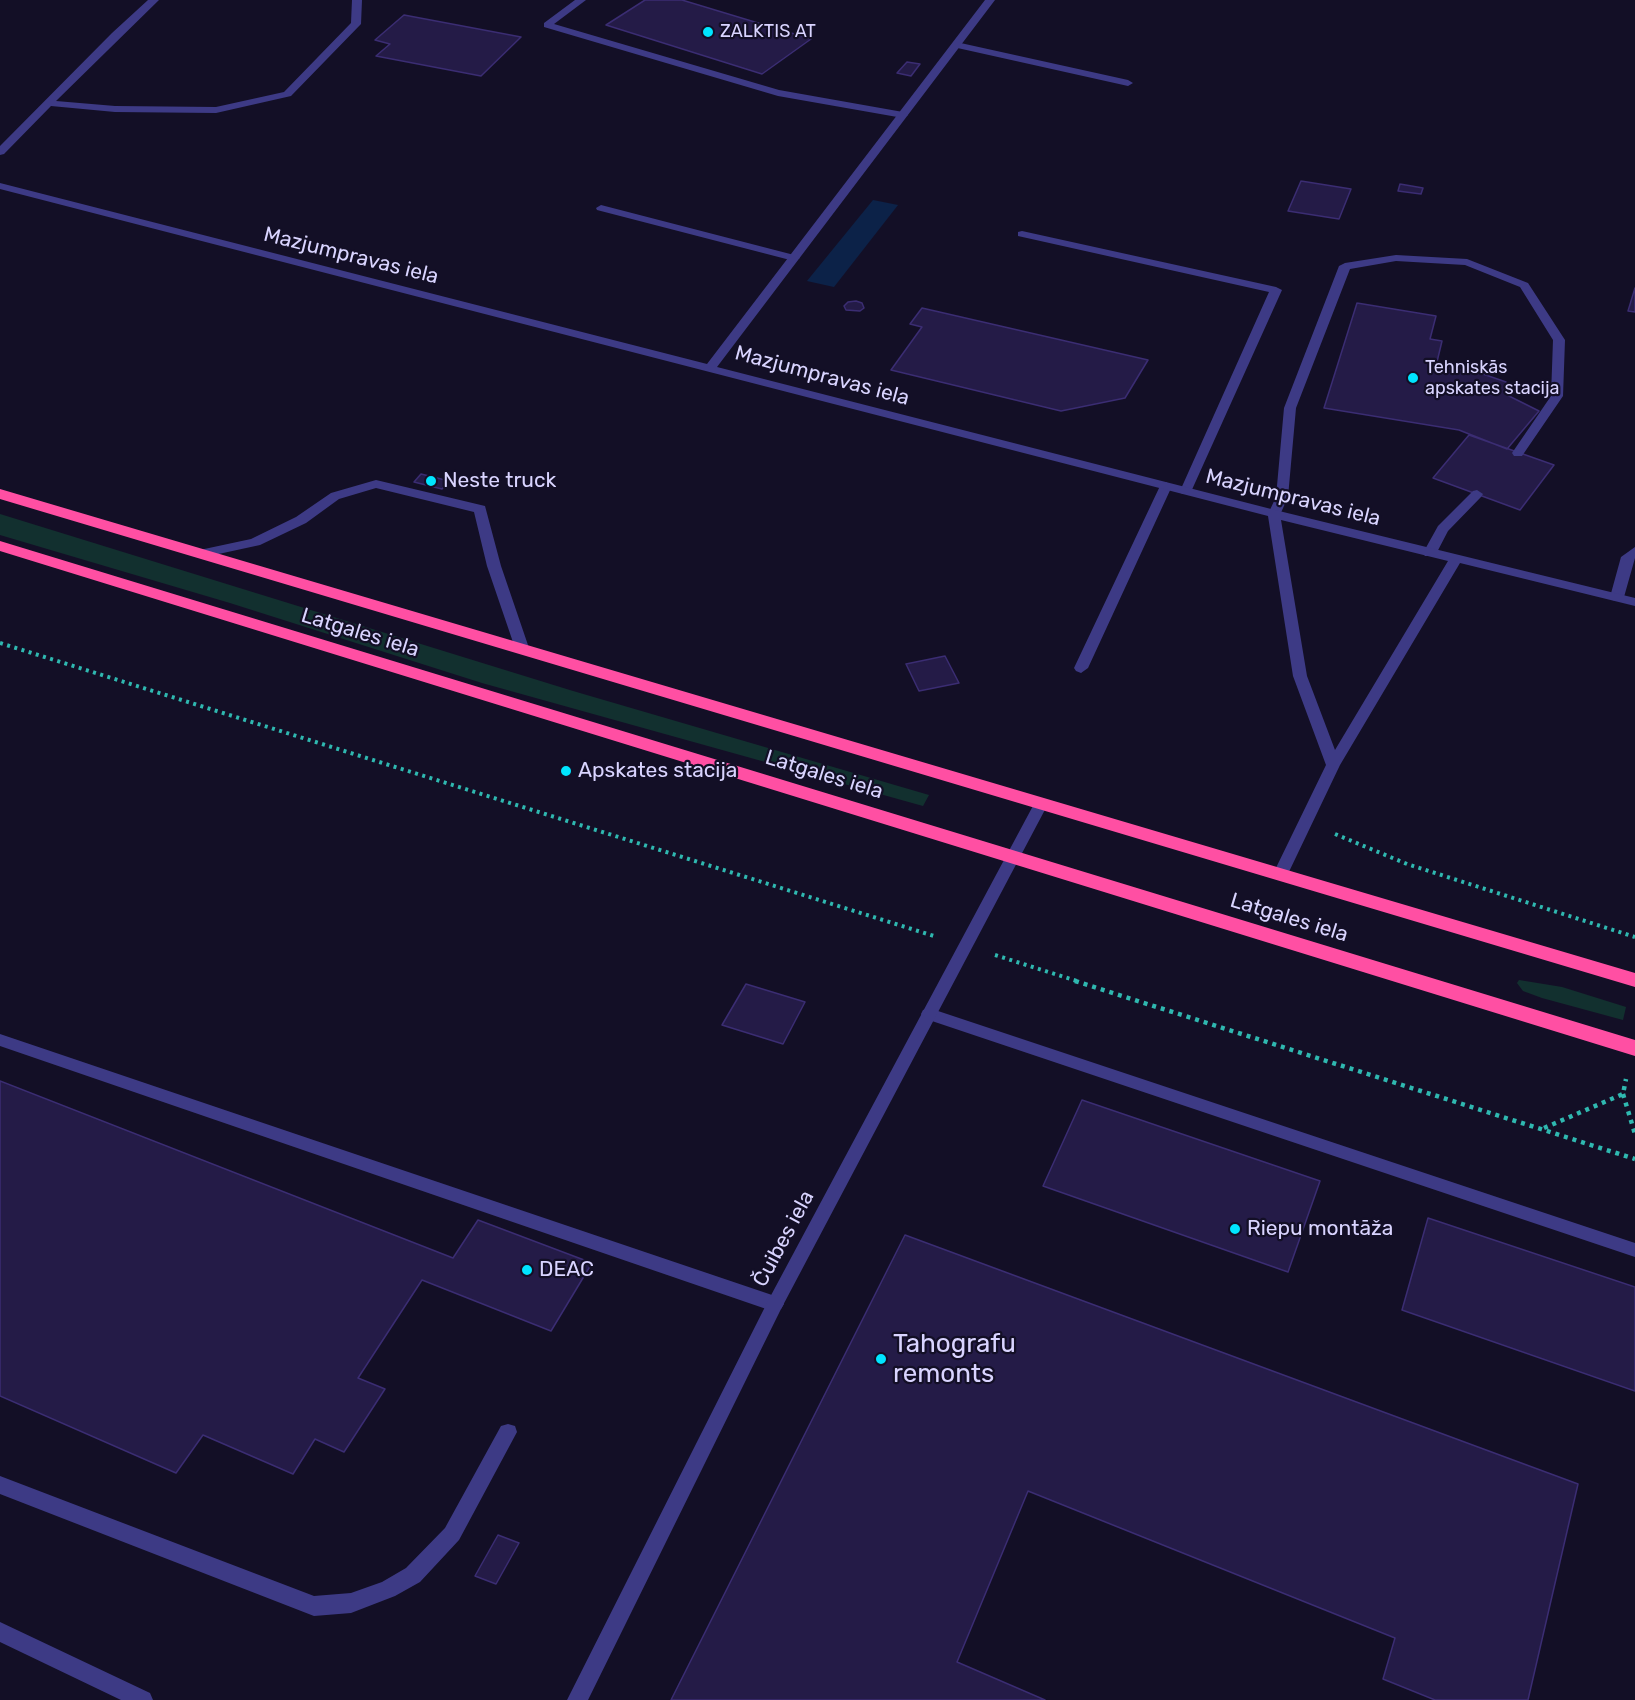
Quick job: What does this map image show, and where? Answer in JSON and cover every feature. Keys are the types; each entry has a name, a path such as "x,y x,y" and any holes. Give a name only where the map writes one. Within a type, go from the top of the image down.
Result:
{"highway":[{"name":"Latgales iela","path":"0,494 1635,980"},
{"name":"Latgales iela","path":"0,546 1635,1048"}],"street":[{"path":"0,152 115,35 154,0"},
{"path":"48,103 116,109 216,110 287,94 356,24 357,0"},
{"path":"581,0 547,25 778,93 903,115"},
{"path":"711,367 990,0"},
{"path":"956,45 1128,82"},
{"name":"Mazjumpravas iela","path":"0,186 711,367 1274,514 1635,602"},
{"path":"601,208 794,258"},
{"path":"1022,234 1276,290 1186,491"},
{"path":"1333,765 1300,676 1274,514 1282,497 1290,408 1345,266 1396,258 1467,262 1524,285 1559,340 1557,396 1518,453"},
{"path":"200,554 255,542 301,520 335,496 376,484 480,509 494,566 522,648"},
{"path":"1081,668 1166,486"},
{"path":"1430,553 1443,529 1477,494"},
{"path":"1617,597 1628,557 1635,551"},
{"path":"1281,874 1333,765 1456,559"},
{"name":"Čuibes iela","path":"577,1700 775,1304 1041,804"},
{"path":"929,1014 1635,1250"},
{"path":"0,1040 775,1304"},
{"path":"0,1485 314,1606 342,1604 388,1589 413,1575 452,1534 508,1432"},
{"path":"0,1632 143,1700"}],"path":[{"path":"0,643 965,945 1635,1159"},
{"path":"1306,822 1407,864 1635,937"},
{"path":"1627,1071 1623,1094 1635,1134"},
{"path":"1544,1129 1623,1094"}],"green space":[{"path":"0,514 573,691 929,795 923,806 482,683 230,603 0,535"},
{"path":"1519,980 1562,987 1626,1007 1623,1020 1523,991 1517,983"}],"water":[{"path":"873,200 898,205 834,287 807,281"}],"building":[{"name":"ZALKTIS AT","path":"645,0 682,0 811,39 762,74 606,25"},
{"path":"404,15 521,37 481,76 376,56 390,44 375,40"},
{"path":"907,62 920,64 911,76 897,73"},
{"path":"1301,181 1351,189 1339,219 1288,211"},
{"path":"1400,184 1423,188 1421,194 1398,191"},
{"path":"1635,288 1635,312 1628,311"},
{"path":"848,302 862,303 864,308 860,311 846,310 844,306"},
{"name":"Tehniskās apskates stacija","path":"1357,303 1436,316 1430,339 1442,341 1436,366 1480,373 1506,382 1509,396 1539,411 1507,449 1459,430 1324,408"},
{"path":"922,308 1148,360 1125,398 1061,411 891,370 922,327 910,324"},
{"path":"1469,435 1554,465 1520,510 1433,478"},
{"path":"421,474 449,481 442,489 414,482"},
{"path":"945,656 959,683 919,691 906,664"},
{"path":"746,984 805,1002 783,1044 722,1025"},
{"path":"0,1081 453,1258 478,1220 592,1263 551,1331 422,1280 358,1378 385,1389 344,1452 315,1439 293,1474 203,1435 176,1473 0,1396"},
{"name":"Riepu montāža","path":"1082,1100 1320,1181 1288,1272 1043,1186"},
{"path":"1428,1218 1635,1287 1635,1391 1402,1310"},
{"path":"905,1235 1578,1484 1528,1700 1435,1700 1383,1679 1395,1638 1028,1491 957,1662 1045,1700 671,1700"},
{"path":"498,1535 519,1543 496,1584 475,1576"}],"place":[{"name":"ZALKTIS AT","path":"708,32"},
{"name":"Tehniskās apskates stacija","path":"1413,378"},
{"name":"Neste truck","path":"431,481"},
{"name":"Apskates stacija","path":"566,771"},
{"name":"Riepu montāža","path":"1235,1229"},
{"name":"DEAC","path":"527,1270"},
{"name":"Tahografu remonts","path":"881,1359"}]}
